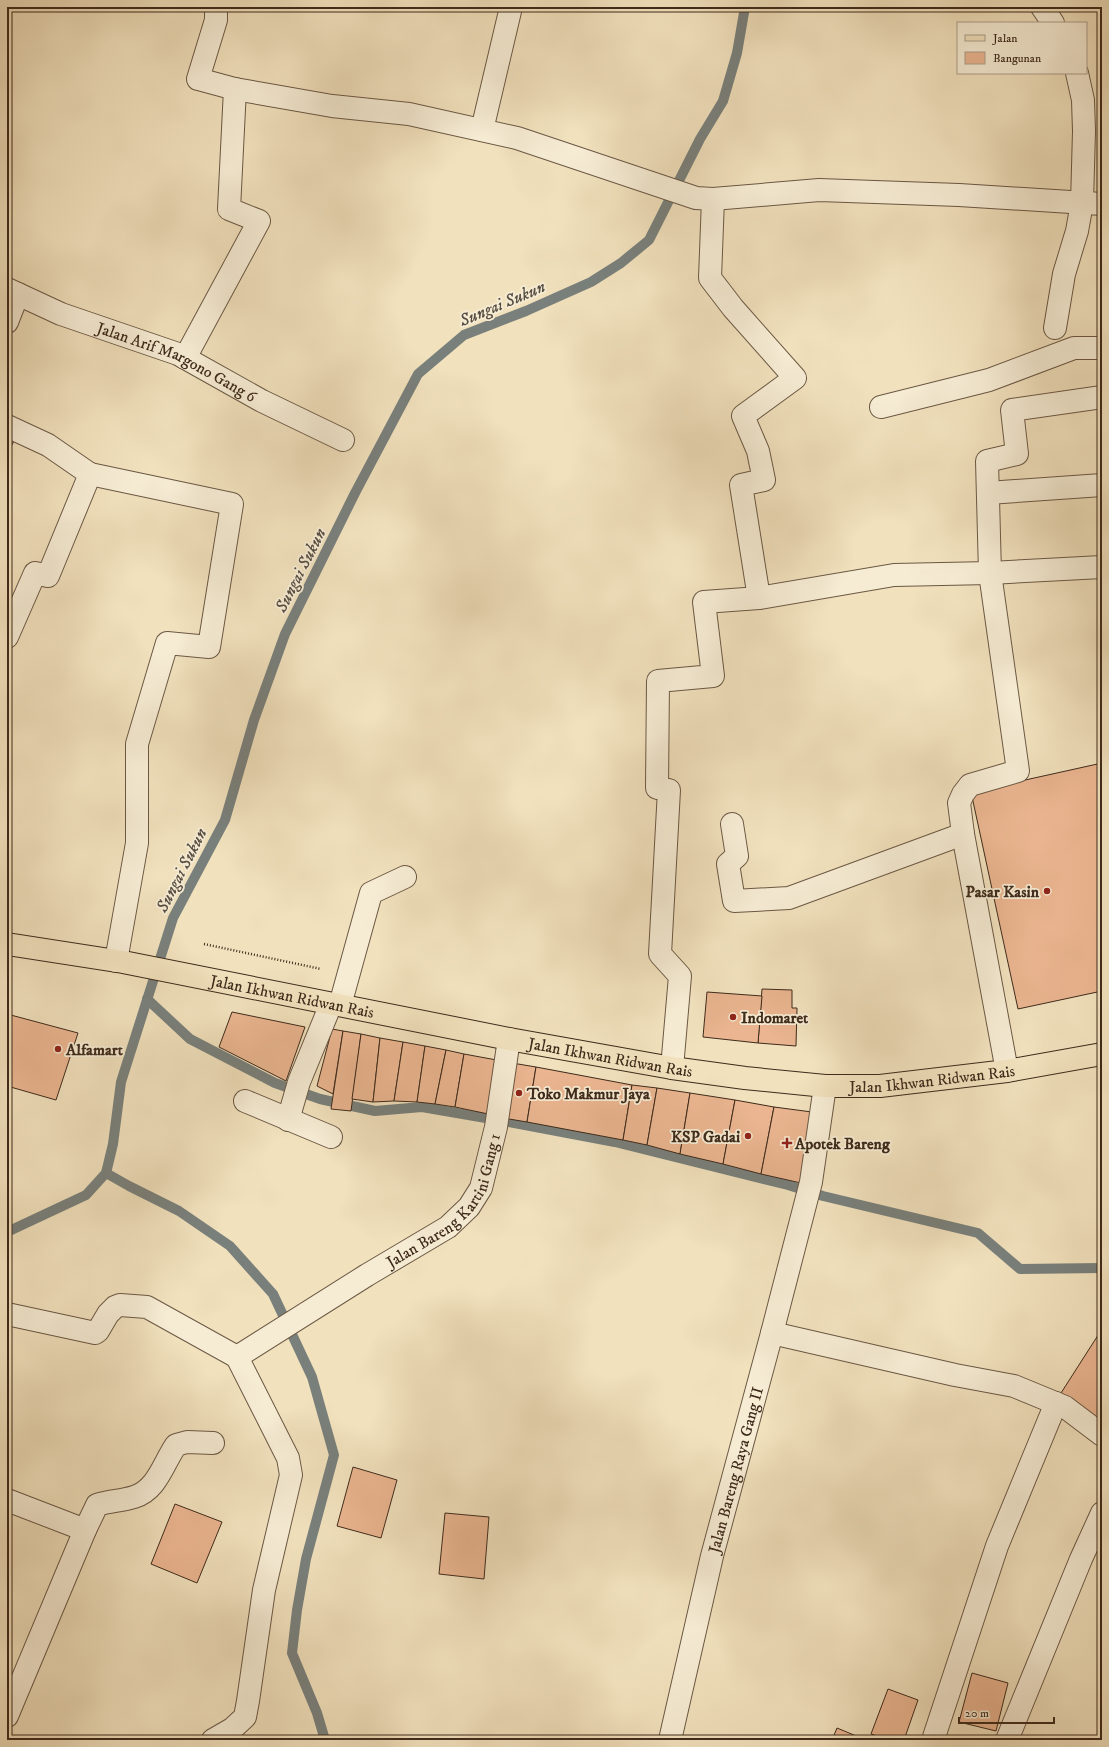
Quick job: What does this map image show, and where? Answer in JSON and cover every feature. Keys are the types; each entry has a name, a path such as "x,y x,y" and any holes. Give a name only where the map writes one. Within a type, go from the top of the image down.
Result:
{"main road":[{"name":"Jalan Ikhwan Ridwan Rais","path":"7,944 120,962 509,1039 672,1068 746,1078 825,1086 905,1084 1006,1072 1102,1054"}],"street":[{"path":"216,7 216,20 198,78 235,89 332,106 409,114 517,138 652,184 704,199 819,190 959,195 1092,203"},
{"path":"482,130 511,7"},
{"path":"1042,7 1052,22"},
{"path":"1055,328 1064,274 1077,231 1092,203 1082,100 1077,74"},
{"path":"185,358 259,221 229,209 235,89"},
{"path":"704,199 710,278 733,308 795,378 743,416 758,451 764,480 742,485 759,598"},
{"path":"7,322 12,291"},
{"name":"Jalan Arif Margono Gang 6","path":"12,291 61,314 178,354 262,401 343,440"},
{"path":"882,407 989,380 1074,348 1102,348"},
{"path":"1006,1072 963,834 959,803 963,794 970,785 1018,771 990,573 987,460 1016,454 1012,410 1102,397"},
{"path":"7,426 48,445 90,474 232,504 209,647 166,643 137,744 138,843 120,962"},
{"path":"7,637 35,573 48,576 90,474"},
{"path":"988,493 1102,484"},
{"path":"672,1068 680,976 660,954 669,790 657,788 658,681 713,676 704,602 759,598 894,575 990,573 1102,567"},
{"path":"732,824 738,856 728,864 734,901 789,898 963,834"},
{"path":"294,1101 332,1004 347,975 371,893 405,877"},
{"name":"Jalan Bareng Kartini Gang 1","path":"237,1357 306,1313 448,1227 469,1207 481,1188 497,1121 509,1039"},
{"name":"Jalan Bareng Raya Gang II","path":"670,1740 712,1556 772,1333 808,1191 825,1086"},
{"path":"245,1101 294,1101 331,1136"},
{"path":"7,1314 95,1333 98,1332 108,1314 116,1307 120,1305 146,1307 237,1357 288,1458 291,1475 264,1590 245,1717 232,1729 214,1740"},
{"path":"772,1333 955,1375 1014,1386 1065,1407 1102,1435"},
{"path":"934,1737 997,1546 1056,1403"},
{"path":"7,1716 85,1530 97,1505 108,1501 135,1497 145,1492 155,1482 176,1446 187,1442 213,1442"},
{"path":"7,1500 85,1530"},
{"path":"1007,1740 1081,1559 1102,1513"}],"path":[{"path":"204,944 347,975"}],"building":[{"path":"7,437 14,441 7,454"},
{"name":"Pasar Kasin","path":"1102,763 1102,991 1018,1009 971,792"},
{"path":"762,989 792,990 792,1008 797,1008 796,1046 758,1043"},
{"name":"Indomaret","path":"707,992 762,996 758,1043 703,1037"},
{"path":"232,1012 305,1027 286,1081 219,1047"},
{"path":"7,1014 78,1033 56,1100 7,1086"},
{"path":"332,1029 343,1031 333,1094 317,1086"},
{"path":"343,1031 361,1034 351,1111 331,1109"},
{"path":"361,1034 380,1038 373,1102 352,1099"},
{"path":"380,1038 403,1042 394,1101 373,1102"},
{"path":"403,1042 425,1046 417,1102 394,1101"},
{"path":"425,1046 446,1050 435,1104 417,1102"},
{"path":"446,1050 464,1054 455,1107 435,1104"},
{"path":"464,1054 502,1061 493,1115 455,1107"},
{"name":"Toko Makmur Jaya","path":"512,1063 536,1067 527,1122 503,1118"},
{"path":"536,1067 632,1085 623,1140 527,1122"},
{"path":"632,1085 657,1088 647,1145 623,1140"},
{"path":"657,1088 690,1093 680,1154 647,1145"},
{"path":"690,1093 735,1100 723,1164 680,1154"},
{"name":"KSP Gadai","path":"735,1100 774,1107 761,1174 723,1164"},
{"name":"Apotek Bareng","path":"774,1107 812,1112 801,1183 761,1174"},
{"path":"1102,1329 1102,1424 1061,1393"},
{"path":"353,1467 397,1480 381,1538 337,1526"},
{"path":"175,1504 222,1522 197,1583 151,1564"},
{"path":"445,1513 489,1517 484,1579 439,1574"},
{"path":"972,1673 1008,1683 996,1731 959,1722"},
{"path":"888,1689 918,1700 904,1740 889,1740 871,1734"},
{"path":"837,1728 866,1740 832,1740"}],"waterway":[{"name":"Sungai Sukun","path":"7,1232 86,1195 106,1173 113,1144 121,1082 173,918 225,820 254,720 285,634 355,493 418,374 464,335 526,311 591,282 621,263 649,240 700,139 723,101 737,53 745,7"},
{"path":"147,999 190,1039 275,1083 320,1099 375,1111 422,1107 615,1142 788,1185 823,1196 978,1233 1020,1269 1102,1268"},
{"path":"106,1173 179,1211 230,1246 273,1294 312,1377 334,1455 306,1559 297,1610 292,1653 317,1713 325,1740"}],"place":[{"name":"Pasar Kasin","path":"1047,891"},
{"name":"Indomaret","path":"733,1017"},
{"name":"Alfamart","path":"58,1049"},
{"name":"Toko Makmur Jaya","path":"519,1093"},
{"name":"KSP Gadai","path":"748,1136"},
{"name":"Apotek Bareng","path":"787,1143"}]}
